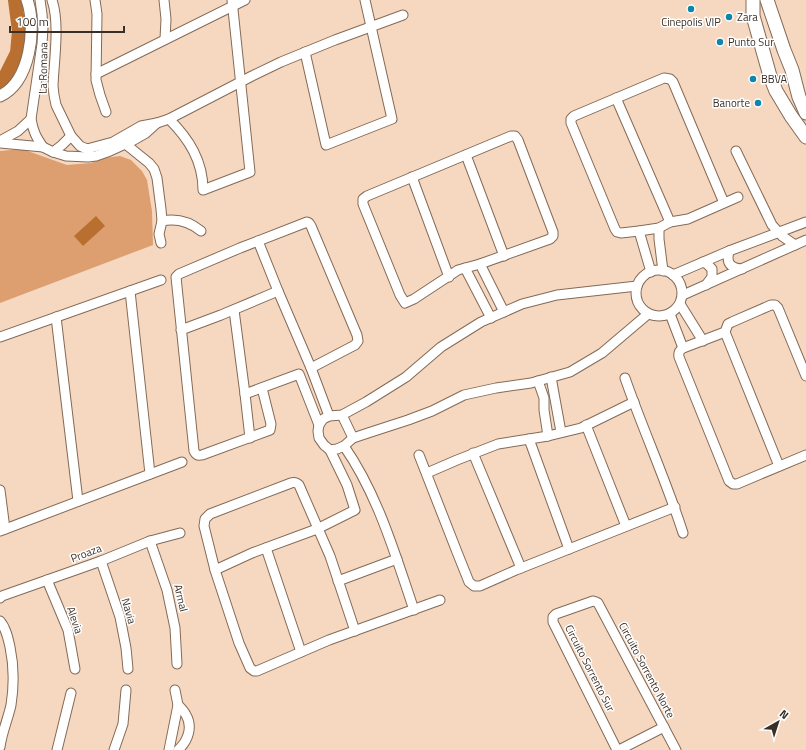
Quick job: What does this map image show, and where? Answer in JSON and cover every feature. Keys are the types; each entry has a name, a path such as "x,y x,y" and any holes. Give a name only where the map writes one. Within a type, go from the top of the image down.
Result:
{"main road":[{"path":"753,0 753,16 770,76 776,91 806,137"},
{"path":"767,0 792,70 799,97 806,113"},
{"path":"766,62 772,67 782,66 785,58 784,50"},
{"path":"776,91 779,82 784,79 795,85"}],"street":[{"path":"0,96 9,91 21,76 26,61 31,33 31,18 27,0"},
{"name":"La Romana","path":"40,0 43,28 42,44 31,119 32,127 43,147"},
{"name":"La Romana","path":"52,0 56,25 53,86 56,104 71,136 88,153"},
{"path":"95,0 98,29 96,80 106,112"},
{"path":"164,0 166,19 165,40"},
{"path":"96,74 165,40 233,3 245,0"},
{"path":"305,52 326,145 392,119 365,0"},
{"path":"169,119 185,137 196,155 203,181 202,190 250,172 233,3"},
{"path":"0,142 43,147 66,156 88,153 96,156 110,151 122,142 146,133 157,123 169,119 264,70 328,42 402,15"},
{"path":"724,203 673,82 670,79 664,78 574,116 571,119 571,123 617,232 621,233 659,228 670,222 688,219 738,197"},
{"path":"36,85 53,86"},
{"path":"616,98 670,222"},
{"path":"0,142 18,131 31,119"},
{"path":"53,152 71,136"},
{"path":"510,136 515,136 518,140 553,232 553,236 550,239 504,256 458,270 414,299 405,303 400,296 363,204 363,200 366,196 466,155 510,136"},
{"path":"122,142 149,163 154,170 157,178 162,221 159,234 161,243"},
{"path":"736,151 771,221 778,232 795,245"},
{"path":"466,155 504,256"},
{"path":"412,177 449,276"},
{"path":"162,221 177,220 186,222 201,231"},
{"path":"262,388 271,427 267,431 199,456 196,454 194,451 176,280 178,275 306,222 309,223 357,335 358,341 355,345 311,368"},
{"path":"673,275 729,251 806,222"},
{"path":"659,228 659,239 664,271"},
{"path":"639,231 651,272"},
{"path":"681,300 706,285 806,240"},
{"path":"258,241 311,368 329,416"},
{"path":"729,251 727,257 730,265 735,268 742,269"},
{"path":"702,262 707,264 712,269 712,277 706,285"},
{"path":"480,264 504,312"},
{"path":"465,268 491,318"},
{"path":"657,270 664,271 673,275 679,281 682,288 681,300 676,310 670,314 659,317 648,314 642,309 637,302 636,294 637,286 645,275 657,270"},
{"path":"0,337 161,280"},
{"path":"215,570 252,553 318,528 355,510 347,485 330,450 319,438 319,425 323,419 329,416 342,415 366,402 406,377 441,347 481,322 522,304 556,295 637,286"},
{"path":"130,291 150,474"},
{"path":"181,330 221,316 278,291"},
{"path":"681,300 703,341"},
{"path":"779,466 725,332 728,324 771,305 775,305 778,308 806,376"},
{"path":"234,310 250,438"},
{"path":"330,450 344,446 352,438 408,420 464,395 570,372 602,353 648,314"},
{"path":"670,314 683,348"},
{"path":"56,317 78,502"},
{"path":"725,332 683,348 678,353 730,480 733,484 737,484 806,455"},
{"path":"245,394 299,374 319,425"},
{"path":"551,377 561,432"},
{"path":"625,378 675,507 683,533"},
{"path":"538,380 544,398 544,410 548,436"},
{"path":"427,473 498,444 548,436 581,428 634,402"},
{"path":"342,415 352,438"},
{"path":"586,425 626,526"},
{"path":"529,439 569,548"},
{"path":"344,446 361,474 373,498 397,559 414,610"},
{"path":"473,453 521,568"},
{"path":"420,455 457,552 470,582 474,586 480,586 569,548 675,507"},
{"path":"0,490 2,530 182,462"},
{"path":"354,631 330,556 297,483 294,482 210,514 205,519 204,526 215,570 239,643 250,668 254,671 330,640 440,600"},
{"name":"Proaza","path":"0,598 101,561 150,541 180,533"},
{"name":"Armal","path":"150,541 167,590 175,628 177,664"},
{"path":"266,548 301,652"},
{"path":"338,582 397,559"},
{"name":"Navia","path":"101,561 120,617 126,648 128,670"},
{"name":"Alevia","path":"47,580 68,630 75,669"},
{"name":"Circuito Sorrento Norte","path":"596,602 598,603 676,750"},
{"name":"Circuito Sorrento Sur","path":"596,602 556,614 553,617 553,622 618,750"},
{"path":"0,621 6,632 11,653 13,680 10,706 0,747"},
{"path":"114,750 123,724 126,690"},
{"path":"169,750 178,705 175,690"},
{"path":"57,750 71,693"},
{"path":"178,705 186,714 190,727 188,737 182,747 178,750"},
{"path":"618,750 664,727"}],"shaded area":[{"path":"22,149 67,165 91,163 104,158 120,156 131,160 142,171 147,180 152,211 153,245 0,303 0,151"},
{"path":"96,216 105,226 83,246 74,236"}],"waterway":[{"path":"0,83 3,81 17,53 19,31 15,0"}],"place":[{"name":"Cinepolis VIP","path":"691,9"},
{"name":"Zara","path":"729,17"},
{"name":"Punto Sur","path":"720,42"},
{"name":"BBVA","path":"753,79"},
{"name":"Banorte","path":"758,103"}]}
